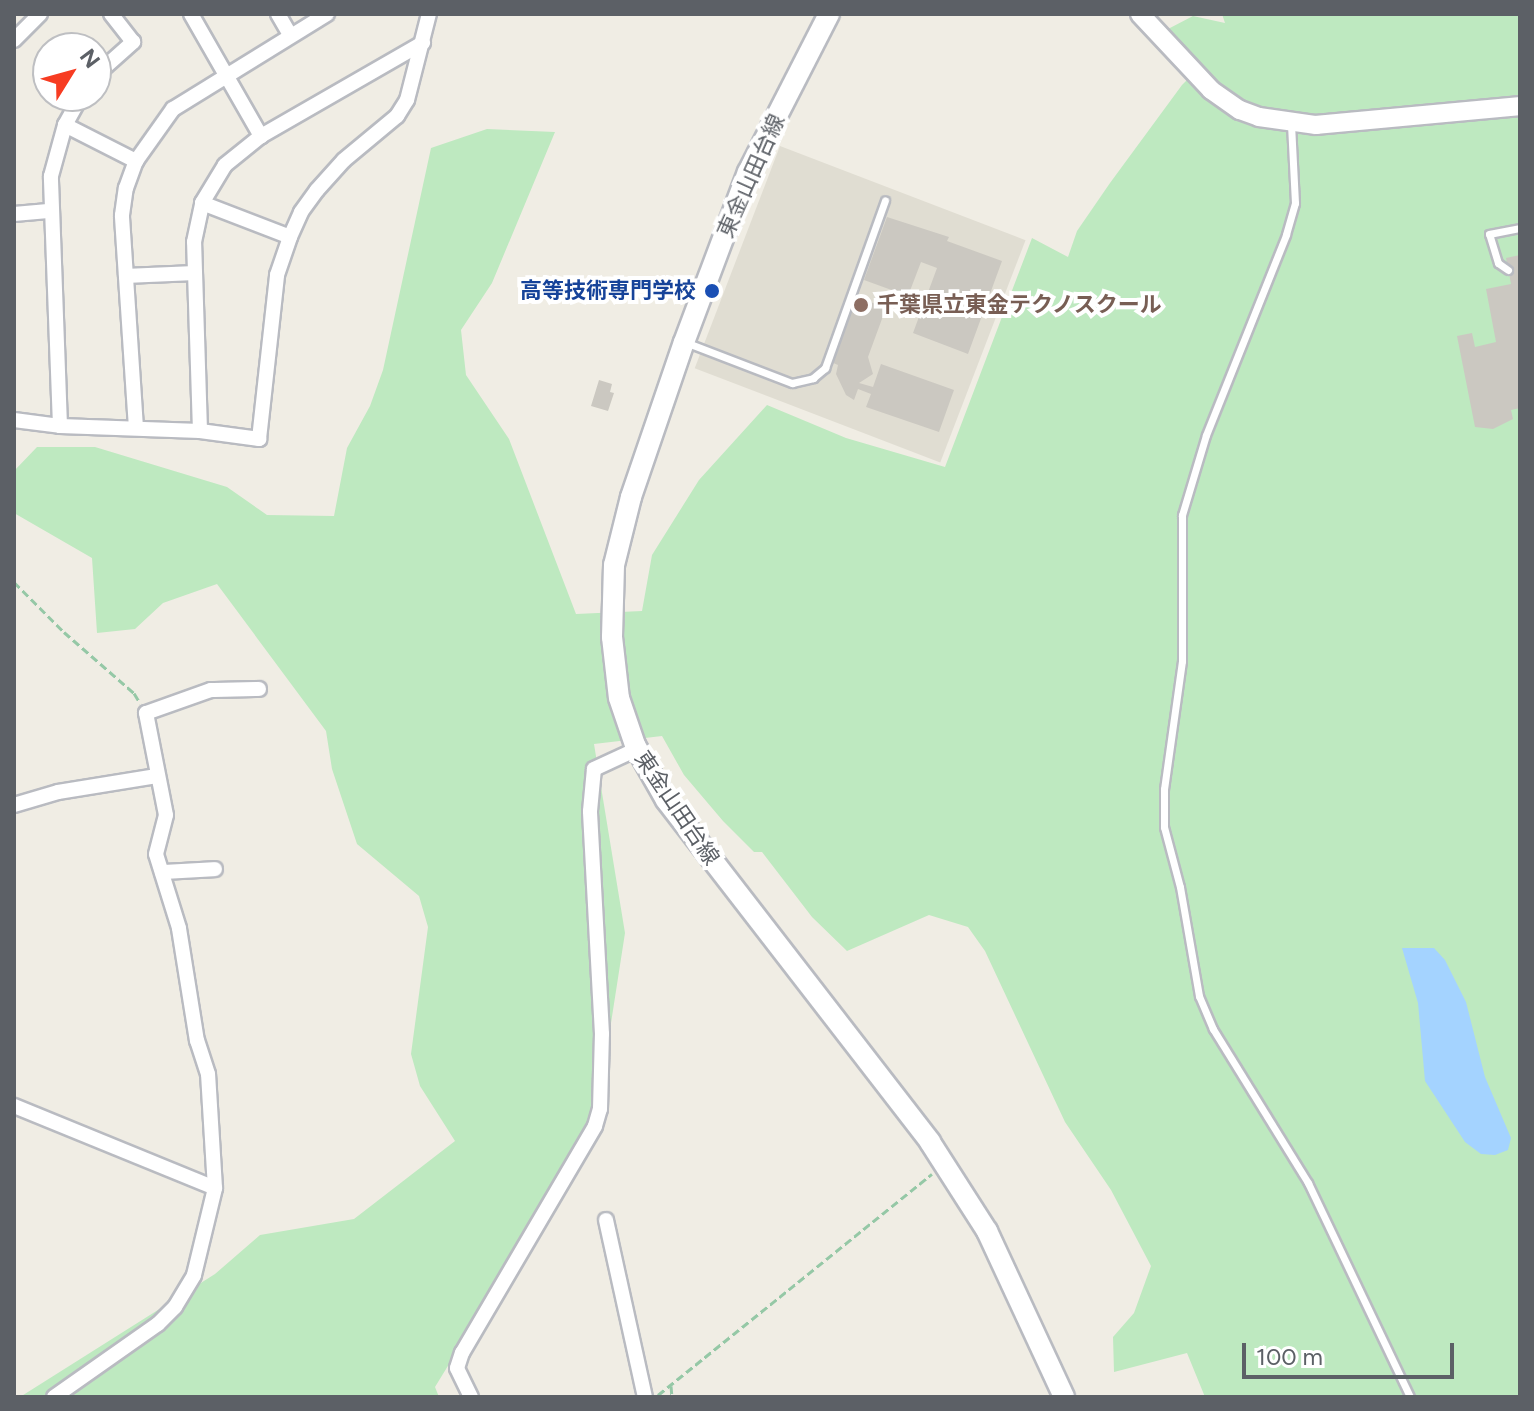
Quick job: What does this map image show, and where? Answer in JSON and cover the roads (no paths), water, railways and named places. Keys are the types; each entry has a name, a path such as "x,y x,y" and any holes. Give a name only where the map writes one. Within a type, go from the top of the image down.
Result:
{"main road":[{"name":"東金山田台線","path":"829,14 748,172 684,342 631,497 614,565 612,637 619,698 637,749 666,800 945,1165 987,1231 1064,1397"}],"street":[{"path":"14,40 40,14"},
{"path":"111,14 133,42 112,61"},
{"path":"191,14 261,136"},
{"path":"278,14 290,35"},
{"path":"136,428 122,215 136,161 173,109 327,14"},
{"path":"14,420 60,426 200,431 259,439 277,275 290,237 301,212 317,190 344,160 397,116 407,100 429,14"},
{"path":"1140,14 1211,90 1240,110 1291,124 1316,125 1520,106"},
{"path":"200,431 194,242 202,203 225,165 261,136 423,43"},
{"path":"60,426 51,176 65,125 72,112"},
{"path":"65,125 136,161"},
{"path":"202,203 290,237"},
{"path":"14,214 51,211"},
{"path":"126,276 194,273"},
{"path":"54,1397 158,1324 175,1307 194,1275 215,1188 208,1074 197,1041 179,928 156,854 166,815 146,713 211,690 259,689"},
{"path":"471,1397 457,1368 462,1353 595,1126 600,1109 602,1034 590,811 594,769 637,749"},
{"path":"14,805 58,792 157,776"},
{"path":"162,872 215,869"},
{"path":"14,1106 215,1188"},
{"path":"606,1220 645,1397"}],"lane":[{"path":"1291,124 1295,203 1286,235 1206,435 1182,515 1182,661 1164,789 1164,827 1180,887 1191,963 1203,1007 1213,1029 1308,1183 1410,1397"},
{"path":"684,342 792,383 813,378 825,368 885,200"},
{"path":"1508,270 1498,263 1490,249 1489,234 1520,228"}],"water":[{"path":"1402,948 1434,948 1445,960 1466,1002 1485,1077 1511,1138 1508,1150 1495,1155 1481,1154 1465,1142 1425,1081 1418,1003"}],"place":[{"name":"高等技術専門学校","path":"712,291"},
{"name":"千葉県立東金テクノスクール","path":"861,305"}]}
